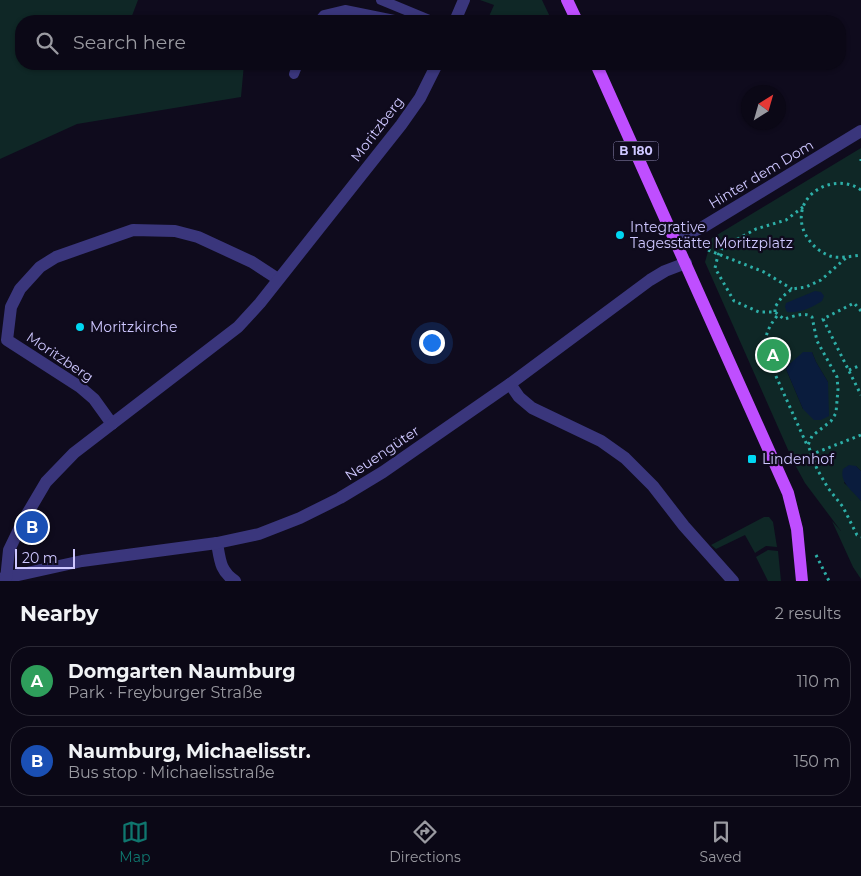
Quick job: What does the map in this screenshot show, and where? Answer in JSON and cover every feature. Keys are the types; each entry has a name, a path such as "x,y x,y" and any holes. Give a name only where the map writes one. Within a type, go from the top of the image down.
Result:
{"main road":[{"path":"568,0 574,15"},
{"name":"B 180","path":"599,70 778,469 794,512 798,529 802,581"}],"street":[{"path":"458,15 464,0"},
{"name":"Moritzberg","path":"278,280 267,271 244,258 198,237 175,231 133,230 56,257 40,267 20,289 11,307 7,340 80,387 94,399 112,424 238,327 260,303 401,125 420,98 434,70"},
{"name":"Hinter dem Dom","path":"675,239 703,227 861,131"},
{"name":"Neuengüter","path":"3,579 91,560 217,543 259,534 300,518 340,498 383,472 510,384 650,280 665,271 686,263"},
{"path":"510,384 519,397 532,408 601,441 625,458 653,486 684,526 733,581"},
{"path":"3,579 10,550 23,521 46,482 74,453 112,424"},
{"path":"217,543 221,564 226,574 235,581"},
{"path":"52,568 56,581"}],"lane":[{"path":"381,0 417,15"},
{"path":"324,15 346,10 370,15"},
{"path":"294,74 296,70"}],"path":[{"path":"808,445 812,436 831,420 836,413 838,389 837,377 817,341 812,317 803,314 784,319 776,314 759,312 734,301 715,268 718,255 723,247 756,229 786,220 803,207 811,194 824,186 836,183 850,184 860,188"},
{"path":"803,207 801,221 806,237 816,248 832,257 861,255"},
{"path":"708,250 764,272 792,289"},
{"path":"847,257 821,280 806,287 792,289 782,297 775,307 776,314 764,340 766,354 811,454 828,488 843,507 857,535 861,537"},
{"path":"861,311 854,303 823,319 861,396"},
{"path":"849,370 861,365"},
{"path":"778,469 861,435"}],"green space":[{"path":"0,0 138,0 132,15 15,15 15,70 243,70 241,97 77,124 0,159"},
{"path":"480,0 542,0 549,15 490,15 494,5"},
{"path":"861,148 861,471 856,466 844,483 854,491 861,501 861,579 853,567 832,521 841,531 805,483 793,461 705,262 712,238","holes":["812,352 828,382 803,409 786,369 789,364"]},
{"path":"764,517 769,517 773,522 777,547 766,546 755,553 745,535 716,549 711,545"},
{"path":"768,550 778,551 781,581 768,581 756,557"}],"water":[{"path":"815,291 821,292 824,296 822,301 796,312 787,312 786,303"},
{"path":"803,352 812,352 828,382 829,416 821,420 814,420 803,409 786,369"},
{"path":"849,465 856,466 861,471 861,501 843,478 843,469"}],"place":[{"name":"Integrative Tagesstätte Moritzplatz","path":"620,235"},
{"name":"Moritzkirche","path":"80,327"},
{"name":"Domgarten Naumburg","path":"773,355"},
{"name":"Lindenhof","path":"752,459"},
{"name":"Naumburg, Michaelisstr.","path":"32,527"}]}
